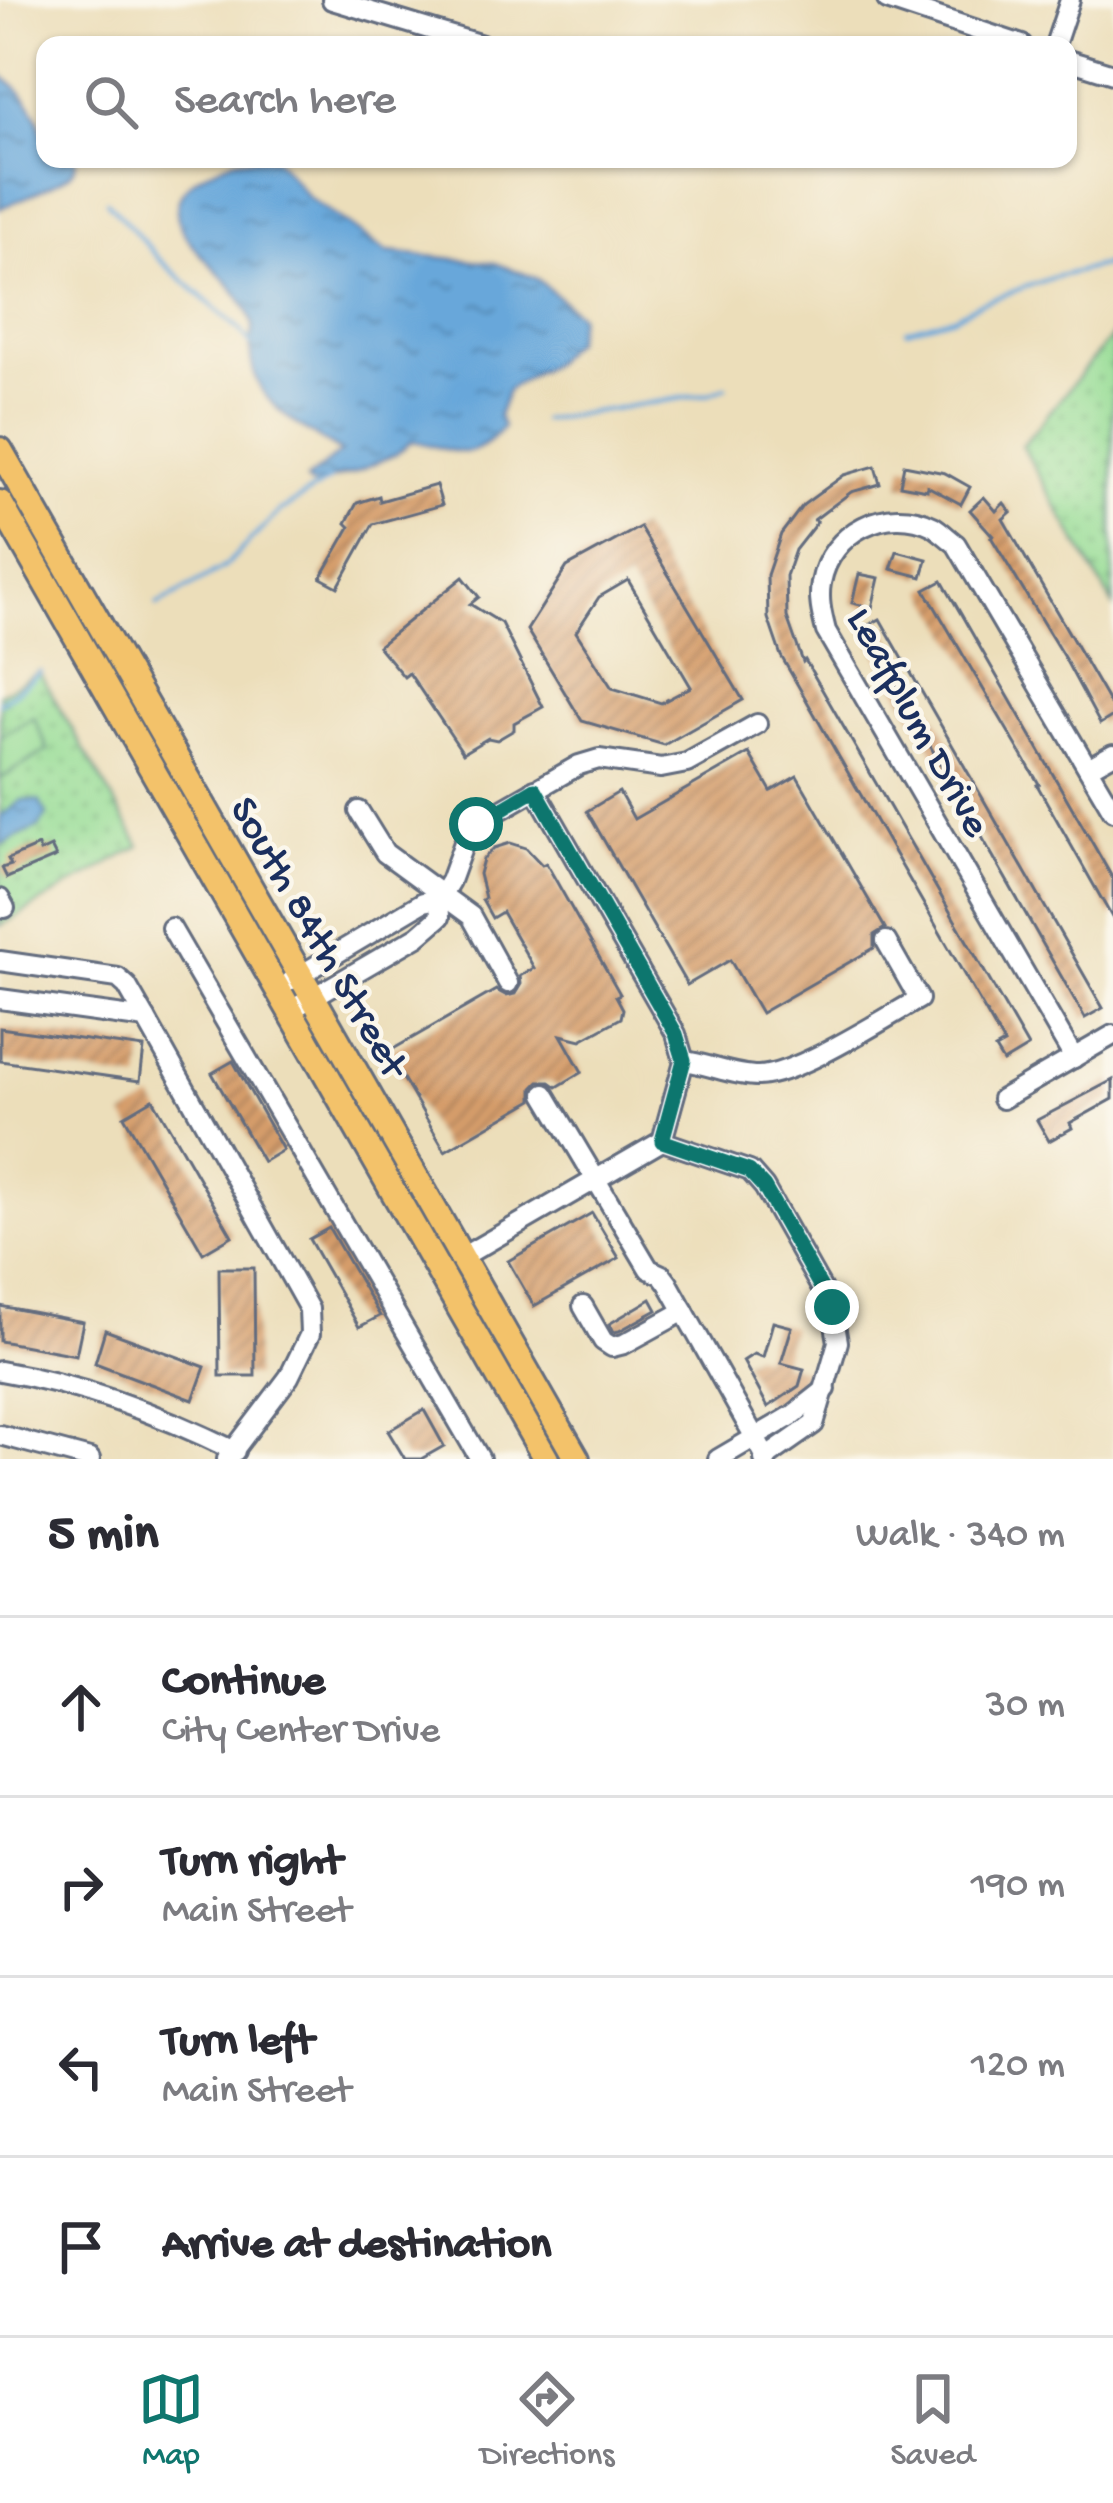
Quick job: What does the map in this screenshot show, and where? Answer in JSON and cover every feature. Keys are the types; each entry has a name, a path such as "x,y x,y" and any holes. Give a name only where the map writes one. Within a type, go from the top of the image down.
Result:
{"main road":[{"name":"South 84th Street","path":"0,450 546,1459"},
{"name":"South 84th Street","path":"0,503 295,993 462,1257 577,1459"}],"street":[{"path":"332,0 452,36"},
{"path":"887,0 995,36"},
{"path":"1058,36 1070,0"},
{"path":"1077,63 1113,74"},
{"name":"Leafplum Drive","path":"1073,1058 826,631 820,608 821,579 851,532 878,520 908,519 934,527 956,544 1113,812"},
{"path":"295,993 418,936 440,917 441,897 470,831 535,789 599,759 661,768 687,763 757,724"},
{"path":"1088,768 1113,754"},
{"path":"462,1257 662,1141 684,1060 676,1034 535,789"},
{"path":"359,811 385,853 471,916 508,983"},
{"path":"171,928 477,1458"},
{"path":"684,1060 751,1076 775,1075 919,999 886,941"},
{"path":"0,961 118,978 128,986 309,1309 310,1334 289,1377 233,1456 160,1416 83,1389 0,1371"},
{"path":"0,999 146,1019"},
{"path":"1002,1099 1113,1035"},
{"path":"545,1094 649,1269 665,1278 766,1459 814,1424 838,1342 832,1307 764,1187 749,1171 662,1141"},
{"path":"583,1306 603,1341 616,1347 684,1310"},
{"path":"718,1459 793,1415 826,1389"},
{"path":"0,1435 90,1459"}],"green space":[{"path":"1113,334 1113,605 1022,446"},
{"path":"39,672 140,846 0,926 0,694"},
{"path":"34,717 48,750 0,779 0,737"}],"water":[{"path":"1,75 34,111 36,168 74,168 60,180 0,208"},
{"path":"284,168 308,197 387,252 495,263 536,278 579,315 574,340 550,364 508,389 498,416 503,427 480,447 460,452 412,441 396,454 354,473 311,485 306,480 341,452 292,421 262,391 252,365 249,313 179,224 182,193 206,172"},
{"path":"22,800 39,801 47,815 39,827 0,845 0,817"}],"building":[{"path":"904,465 945,473 970,487 961,504 927,486 927,490 900,485"},
{"path":"875,466 880,484 851,492 814,520 817,522 795,550 786,576 787,617 803,662 1028,1047 1003,1062 995,1049 1004,1044 781,656 768,618 767,575 781,534 803,505 844,475"},
{"path":"436,485 442,505 373,524 338,587 321,578 350,527 346,523 357,503"},
{"path":"984,497 996,511 1004,503 1011,512 1003,519 1113,709 1113,716 1100,724 993,536 970,510"},
{"path":"640,527 743,700 664,745 582,721 527,630 567,567","holes":["628,580 691,687 661,703 612,688 576,632 599,597"]},
{"path":"897,551 927,559 922,577 891,569"},
{"path":"859,574 879,578 872,608 852,603"},
{"path":"463,577 479,597 470,604 501,623 543,707 514,723 514,730 497,740 488,738 463,753 409,673 404,677 378,646"},
{"path":"942,581 1113,879 1113,919 925,590"},
{"path":"880,619 1103,1008 1085,1018 863,628"},
{"path":"749,753 771,791 797,776 885,928 874,935 874,948 761,1013 730,960 687,985 587,811 619,792 634,819"},
{"path":"510,843 526,848 542,865 546,863 620,994 616,996 623,1009 621,1018 581,1040 561,1035 582,1072 557,1087 539,1082 533,1088 533,1100 445,1151 388,1052 496,990 507,996 515,994 520,976 534,968 502,912 492,918 482,900 479,874 483,859 494,848"},
{"path":"38,846 40,852 51,847 56,857 7,878 2,868 11,865 8,859"},
{"path":"0,1028 144,1048 140,1081 0,1061"},
{"path":"233,1061 283,1150 263,1162 212,1073"},
{"path":"1113,1080 1113,1099 1049,1141 1037,1120"},
{"path":"153,1099 232,1236 203,1253 124,1116"},
{"path":"592,1213 619,1258 534,1306 508,1261"},
{"path":"329,1228 380,1316 359,1327 309,1239"},
{"path":"219,1268 254,1268 255,1376 220,1376"},
{"path":"651,1299 657,1310 613,1332 609,1324"},
{"path":"0,1306 83,1322 76,1355 0,1341"},
{"path":"773,1322 792,1327 781,1363 804,1369 799,1386 768,1407 743,1361 754,1354 763,1357"},
{"path":"105,1330 205,1367 193,1400 95,1363"},
{"path":"424,1410 444,1446 421,1459 405,1459 388,1431"}],"waterway":[{"path":"107,201 160,260 251,344"},
{"path":"906,330 954,317 1051,278 1113,263"},
{"path":"542,420 708,394 726,387"},
{"path":"157,605 224,567 279,512 329,480"},
{"path":"0,703 41,672"}],"route":[{"path":"476,824 535,789 676,1034 684,1060 662,1141 749,1171 764,1187 832,1307"}]}
